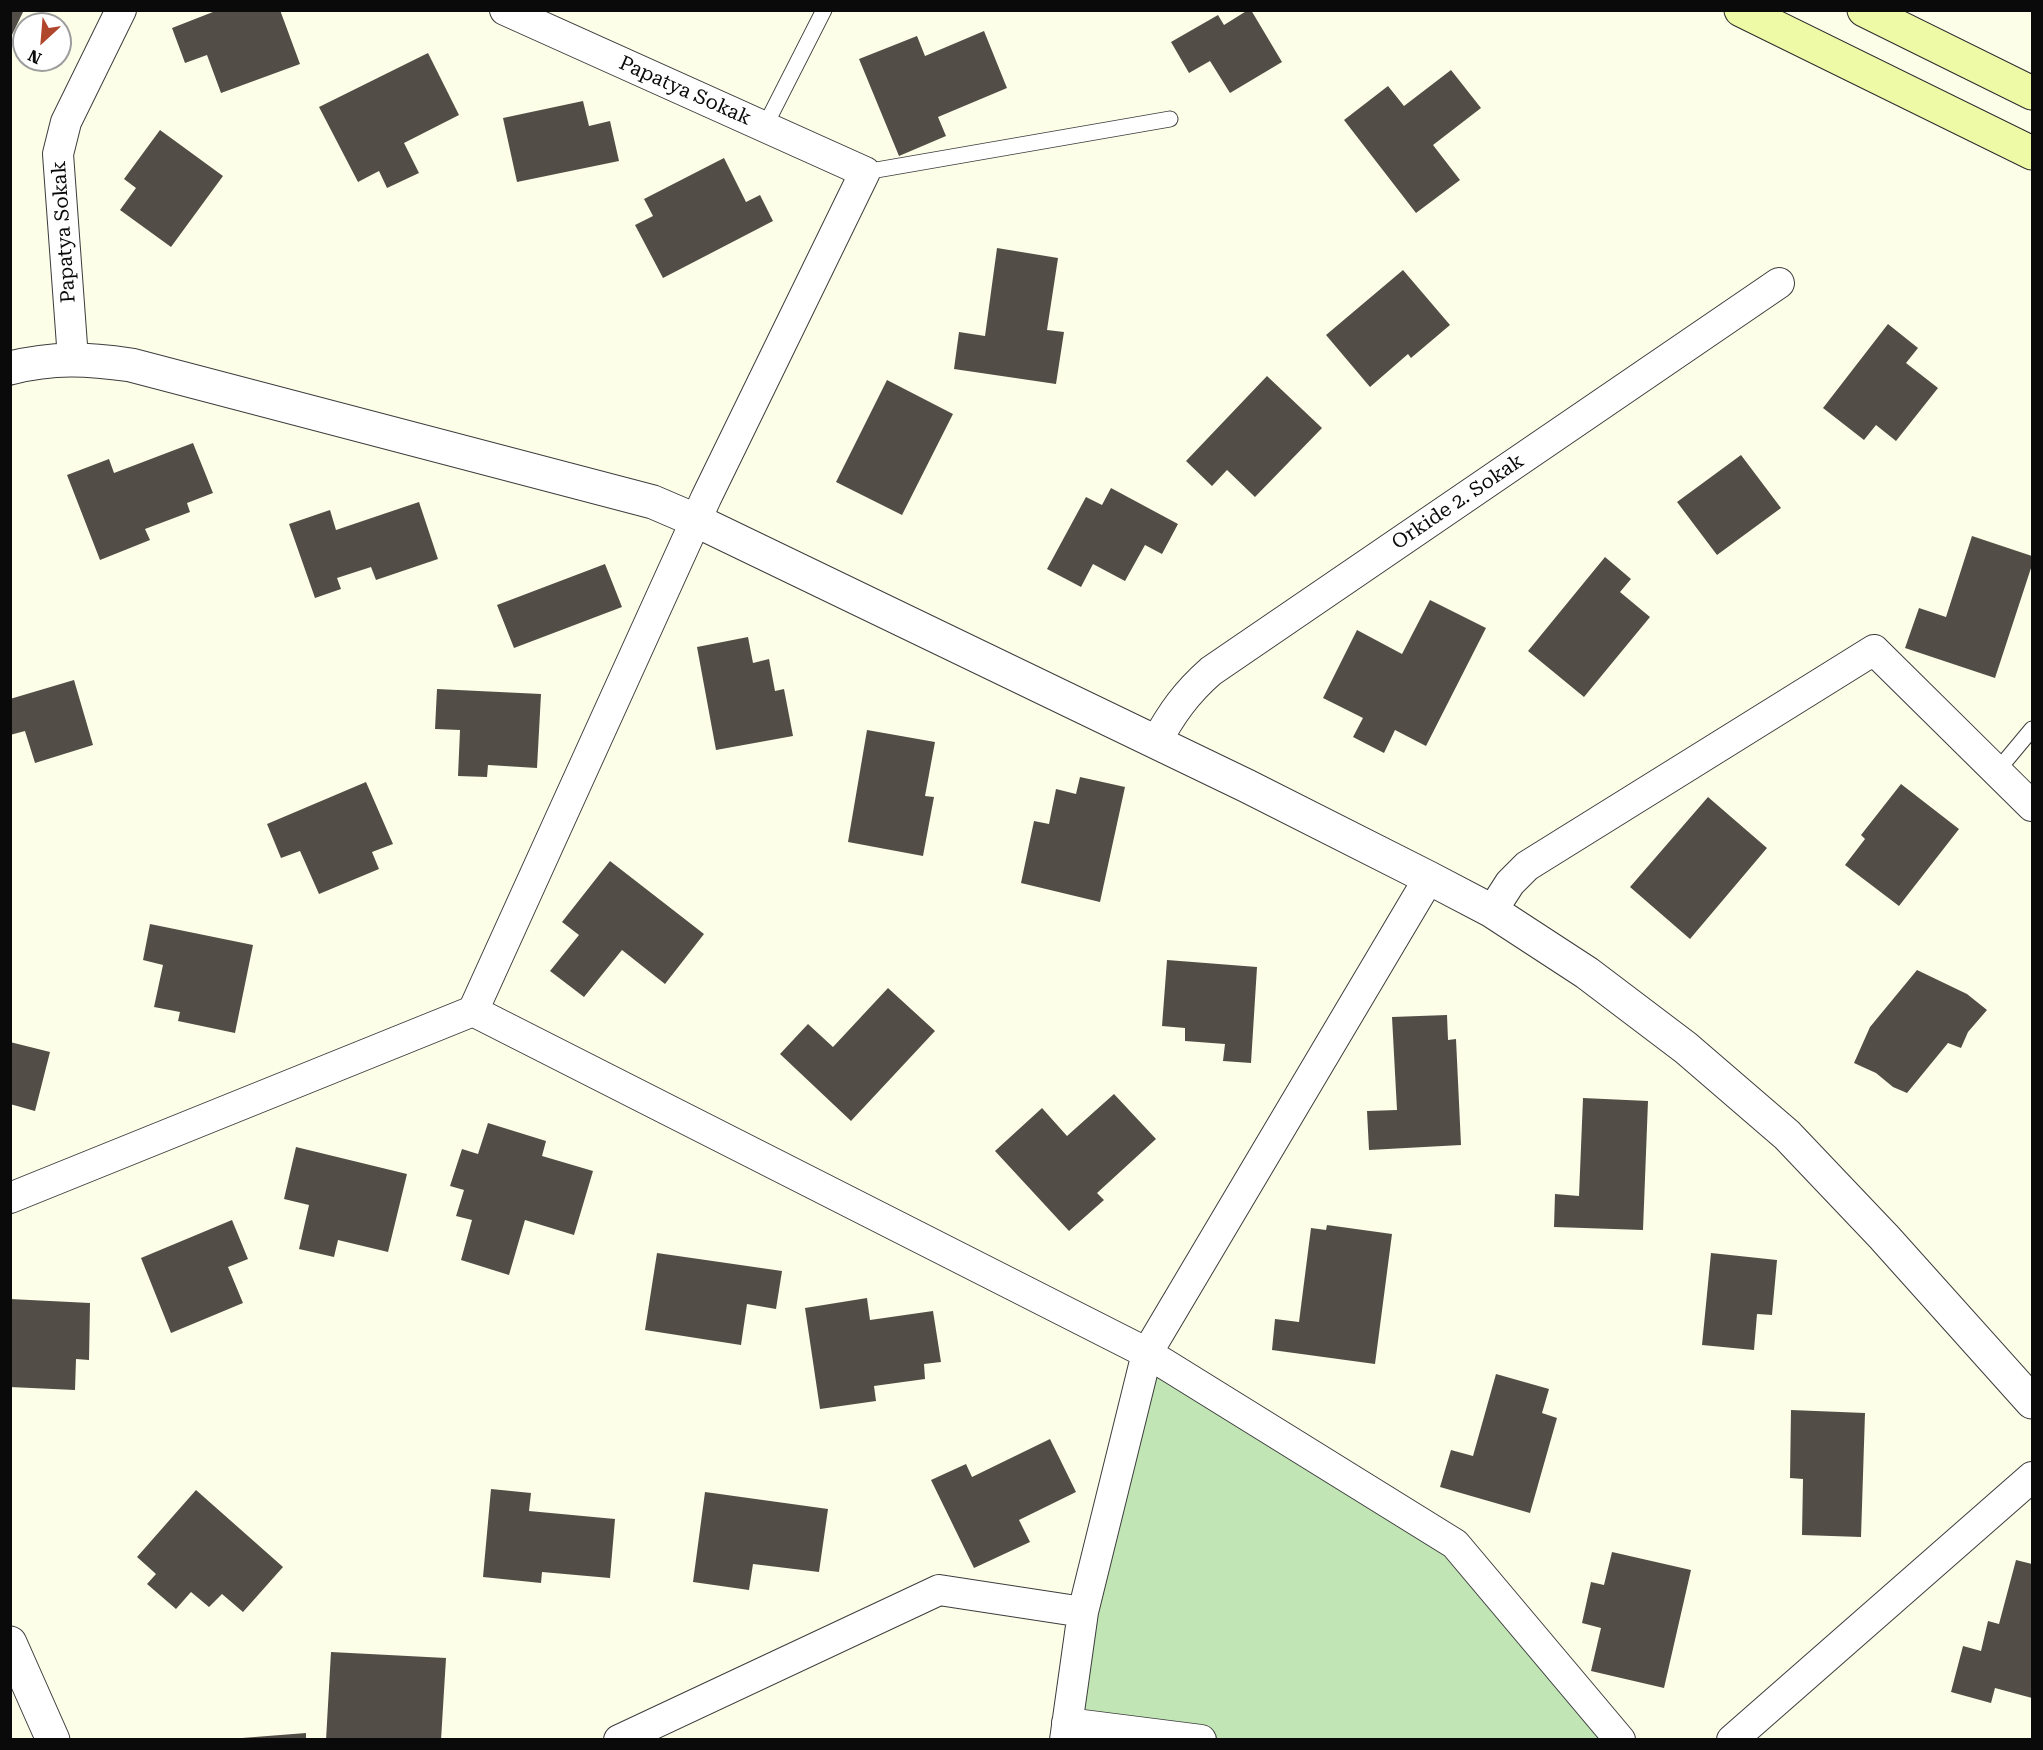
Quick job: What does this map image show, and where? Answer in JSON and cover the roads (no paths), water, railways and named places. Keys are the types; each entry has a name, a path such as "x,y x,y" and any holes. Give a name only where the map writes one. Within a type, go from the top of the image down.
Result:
{"main road":[{"path":"1741,10 2032,153"},
{"path":"1864,10 2032,93"}],"street":[{"name":"Papatya Sokak","path":"73,359 58,154 66,122 121,10"},
{"name":"Papatya Sokak","path":"505,10 543,18 865,172"},
{"path":"10,1198 473,1011 695,520 865,172"},
{"name":"Orkide 2. Sokak","path":"1156,742 1171,714 1190,690 1211,671 1779,283"},
{"path":"10,368 35,362 73,359 131,365 264,402 653,502 695,520 1156,742 1430,878 1492,911 1587,973 1686,1048 1787,1136 1884,1237 2032,1402"},
{"path":"1492,911 1510,883 1527,866 1874,650 2032,806"},
{"path":"1201,1740 1066,1731 1083,1612 1147,1353 1430,878"},
{"path":"473,1011 1147,1353 1455,1544 1620,1740"},
{"path":"1732,1740 2032,1477"},
{"path":"619,1740 939,1590 1083,1612"},
{"path":"10,1642 53,1740"}],"lane":[{"path":"765,126 824,10"},
{"path":"865,172 1170,119"},
{"path":"1997,771 2032,729"}]}
